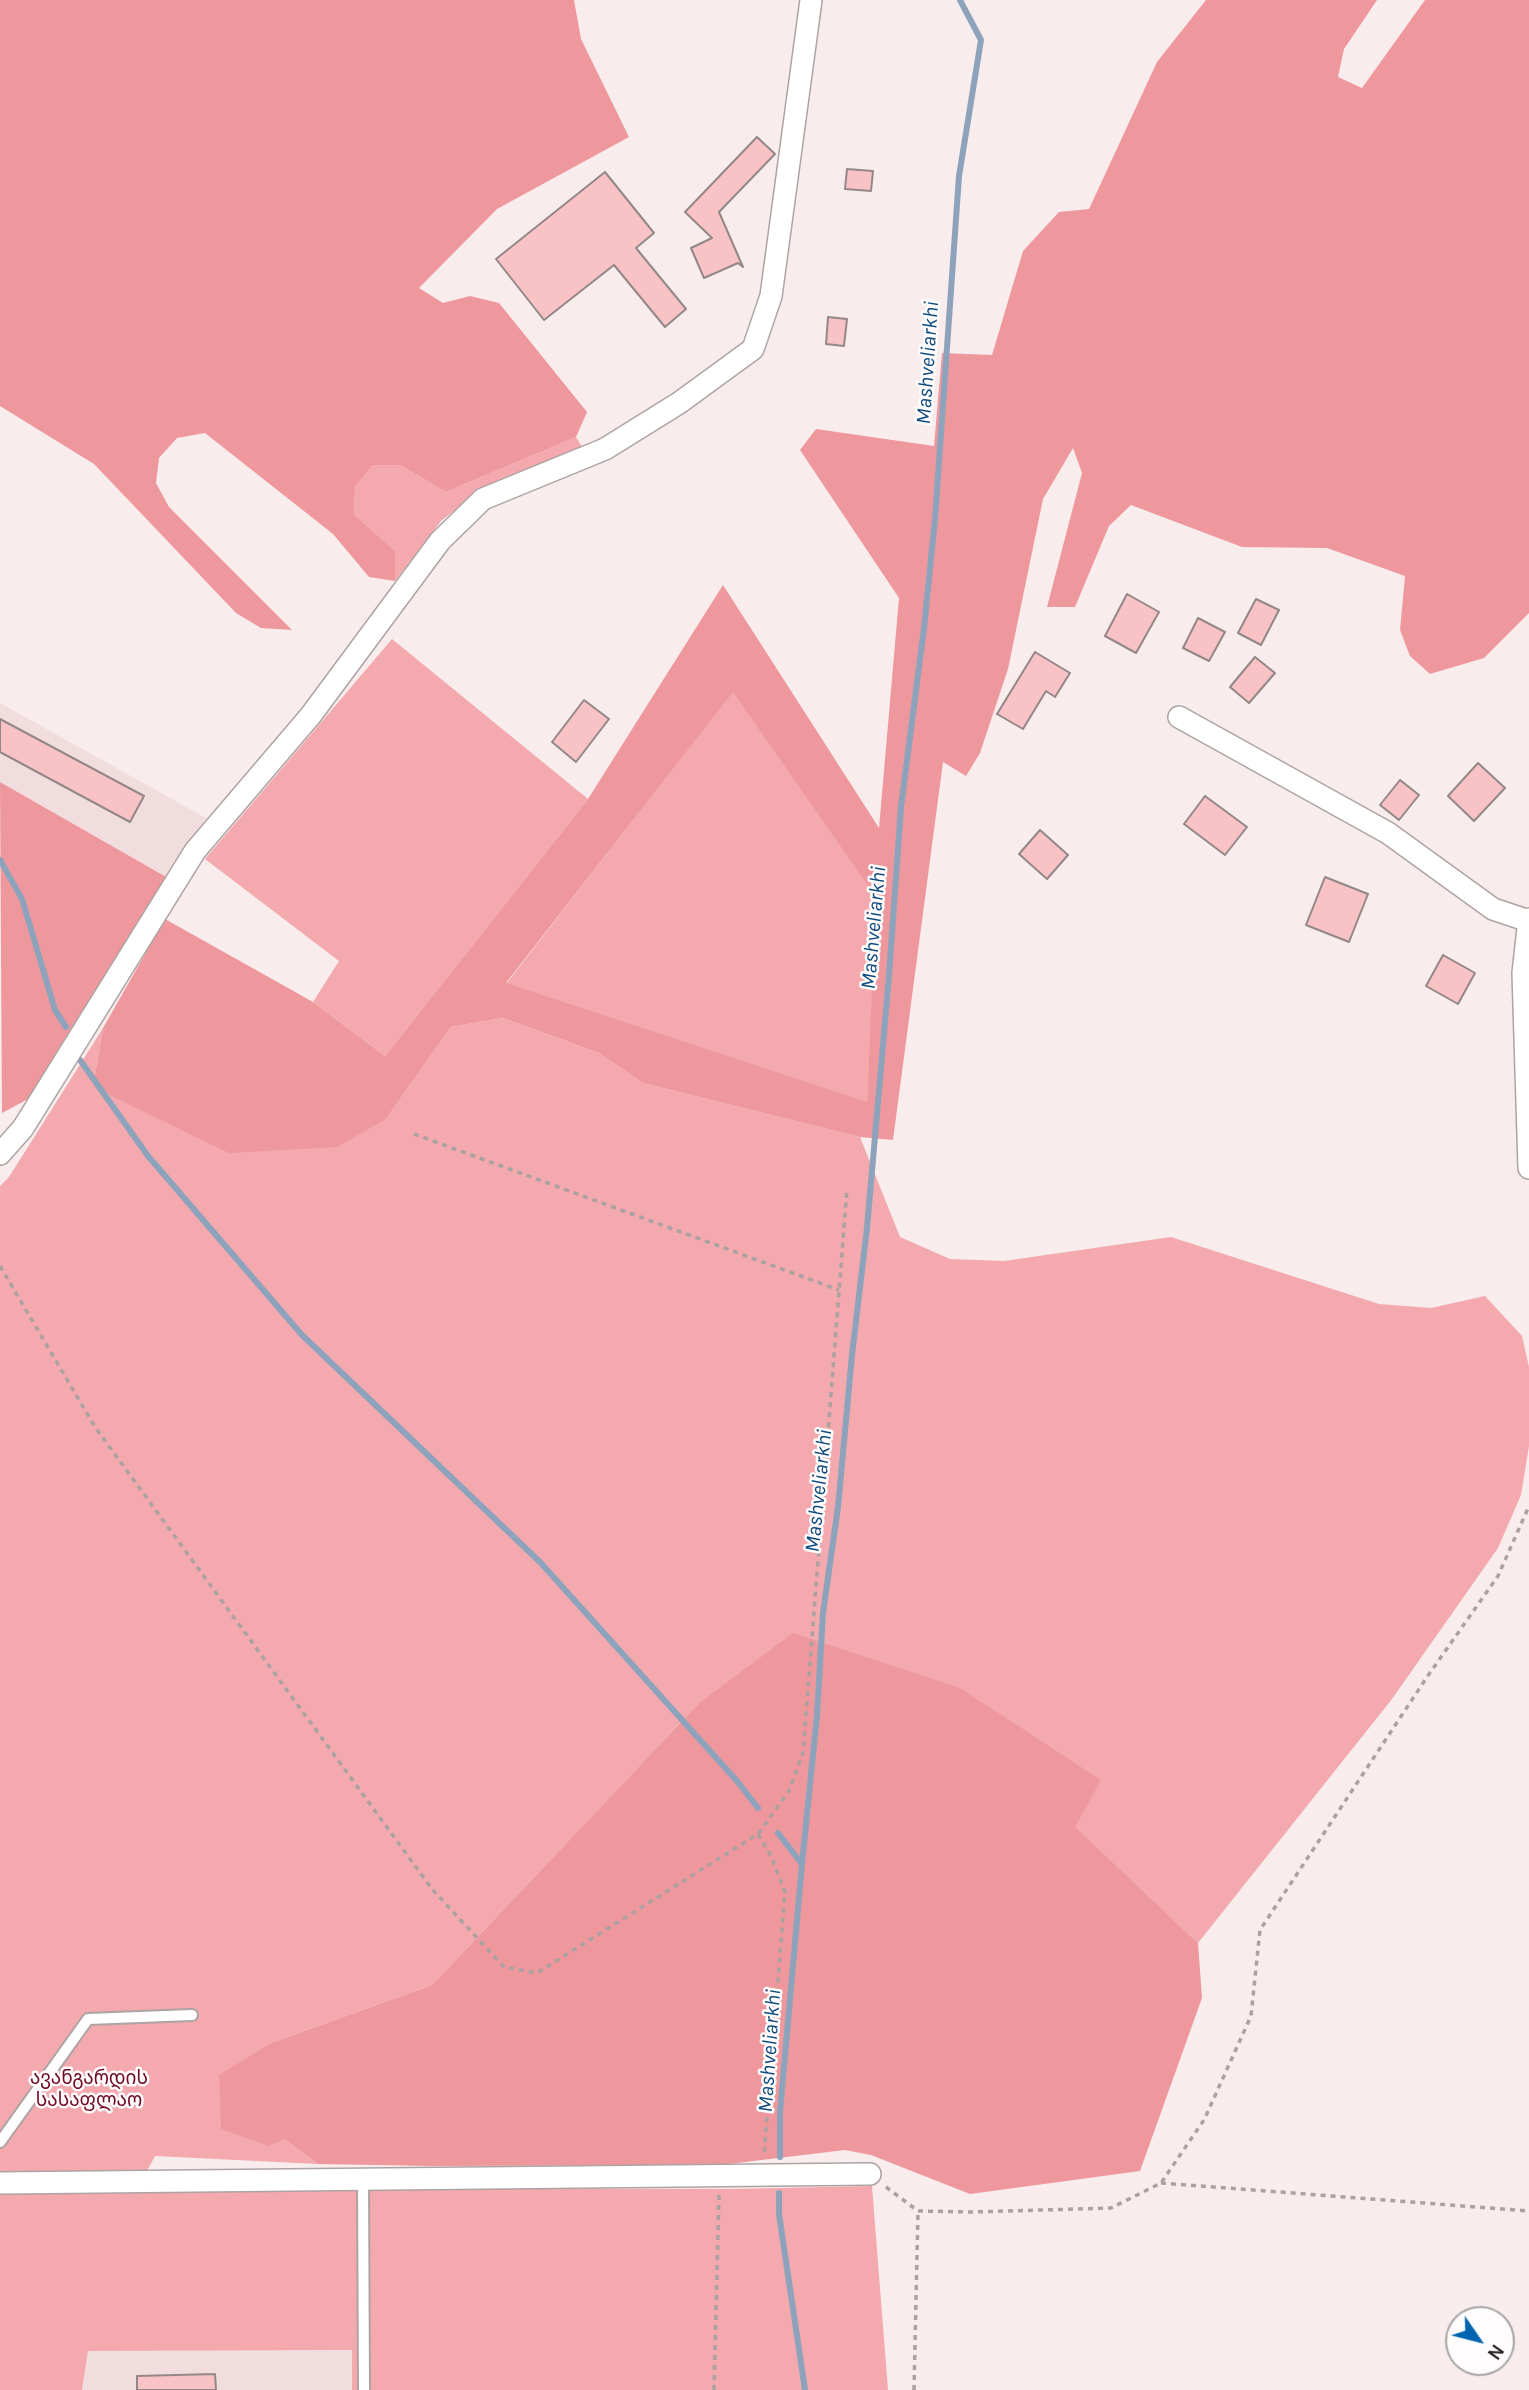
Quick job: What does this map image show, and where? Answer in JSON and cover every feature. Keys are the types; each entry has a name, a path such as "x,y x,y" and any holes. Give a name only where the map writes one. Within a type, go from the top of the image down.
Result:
{"street":[{"path":"0,1154 23,1128 195,851 311,715 440,541 483,499 605,449 679,403 753,349 771,296 811,0"},
{"path":"1179,717 1388,833 1493,909 1529,920 1523,973 1529,1168"},
{"path":"0,2183 870,2174"}],"lane":[{"path":"0,2142 88,2019 192,2015"},
{"path":"363,2180 364,2390"}],"path":[{"path":"414,1134 839,1290"},
{"path":"0,1266 95,1427 432,1889 504,1967 537,1973 758,1834 789,1791 803,1753 847,1189"},
{"path":"870,2174 918,2211 1111,2208 1161,2183 1204,2120 1251,2015 1260,1930 1412,1699 1498,1577 1529,1506"},
{"path":"758,1834 771,1856 785,1892 762,2175"},
{"path":"714,2390 720,2176"},
{"path":"1161,2183 1529,2211"},
{"path":"914,2390 918,2211"}],"shaded area":[{"path":"0,0 574,0 581,39 629,137 497,209 419,288 443,303 470,296 499,303 587,412 576,437 446,492 400,465 373,465 355,487 354,514 395,551 395,581 369,577 333,534 205,433 177,438 159,458 156,483 169,507 292,630 261,628 236,613 94,464 0,406"},
{"path":"1206,0 1377,0 1344,49 1338,77 1362,88 1425,0 1529,0 1529,613 1484,658 1430,674 1410,656 1400,630 1405,576 1327,548 1242,547 1131,505 1109,526 1075,607 1047,607 1082,473 1073,448 1043,499 1008,669 980,753 966,776 943,762 893,1140 860,1137 643,1083 599,1053 503,1018 451,1027 386,1119 337,1147 229,1153 93,1087 103,1028 165,919 313,1002 385,1056 588,799 723,585 879,828 899,598 800,450 816,429 934,446 942,353 992,355 1023,251 1059,212 1089,209 1157,62","holes":["733,692 876,897 867,1102 506,983"]},
{"path":"0,703 206,818 168,878 0,782"},
{"path":"0,782 168,878 30,1098 2,1113"},
{"path":"793,1633 960,1688 1101,1780 1075,1827 1198,1943 1202,1998 1140,2171 970,2194 871,2155 845,2150 720,2165 318,2164 284,2139 269,2146 221,2129 219,2075 271,2043 432,1985 698,1704"},
{"path":"353,2350 352,2390 82,2390 88,2351"}],"green space":[{"path":"576,437 582,447 479,491 441,521 395,581 395,551 354,514 355,487 373,465 400,465 446,492"},
{"path":"392,639 588,799 385,1056 313,1002 339,961 205,859"},
{"path":"733,691 877,897 867,1103 506,984"},
{"name":"ავანგარდის სასაფლაო","path":"503,1018 599,1053 643,1083 860,1137 900,1237 950,1259 1004,1261 1171,1237 1379,1304 1431,1308 1485,1296 1522,1336 1529,1367 1529,1446 1521,1495 1498,1548 1392,1699 1198,1943 1074,1827 1100,1779 698,1704 432,1985 271,2043 284,2139 318,2164 155,2156 138,2188 731,2189 872,2186 888,2390 352,2390 352,2350 88,2351 82,2390 0,2390 0,1186 9,1177 103,1028 93,1087 386,1119 451,1027"}],"building":[{"path":"757,137 775,154 719,212 743,267 738,263 704,278 691,248 712,238 685,212"},
{"path":"847,169 873,171 871,191 845,189"},
{"path":"605,172 654,233 636,248 686,309 665,327 614,265 544,320 496,259"},
{"path":"828,317 847,319 844,346 826,344"},
{"path":"1127,594 1159,612 1136,653 1105,636"},
{"path":"1256,599 1279,610 1261,645 1238,633"},
{"path":"1198,618 1225,632 1209,661 1183,648"},
{"path":"1035,652 1070,673 1055,697 1046,691 1023,729 997,714"},
{"path":"1255,657 1275,673 1249,703 1230,687"},
{"path":"584,700 609,719 576,762 552,742"},
{"path":"0,719 144,796 130,822 0,752"},
{"path":"1478,763 1505,788 1474,821 1448,796"},
{"path":"1400,780 1419,795 1399,820 1380,805"},
{"path":"1205,796 1247,827 1225,855 1184,824"},
{"path":"1040,830 1068,855 1047,879 1019,854"},
{"path":"1325,877 1368,894 1349,942 1306,925"},
{"path":"1443,955 1475,973 1458,1004 1426,986"},
{"path":"215,2374 216,2390 137,2390 137,2376"}],"waterway":[{"name":"Mashveliarkhi","path":"802,1864 817,1715 823,1613 838,1507 867,1228 901,807 935,519 959,176 981,40 960,0"},
{"path":"0,860 22,899 55,1010 66,1027"},
{"path":"80,1060 148,1156 302,1335 540,1562 737,1781 758,1808"},
{"name":"Mashveliarkhi","path":"778,1833 802,1864 780,2112 780,2157"},
{"name":"Mashveliarkhi","path":"779,2193 779,2214 805,2390"}]}
